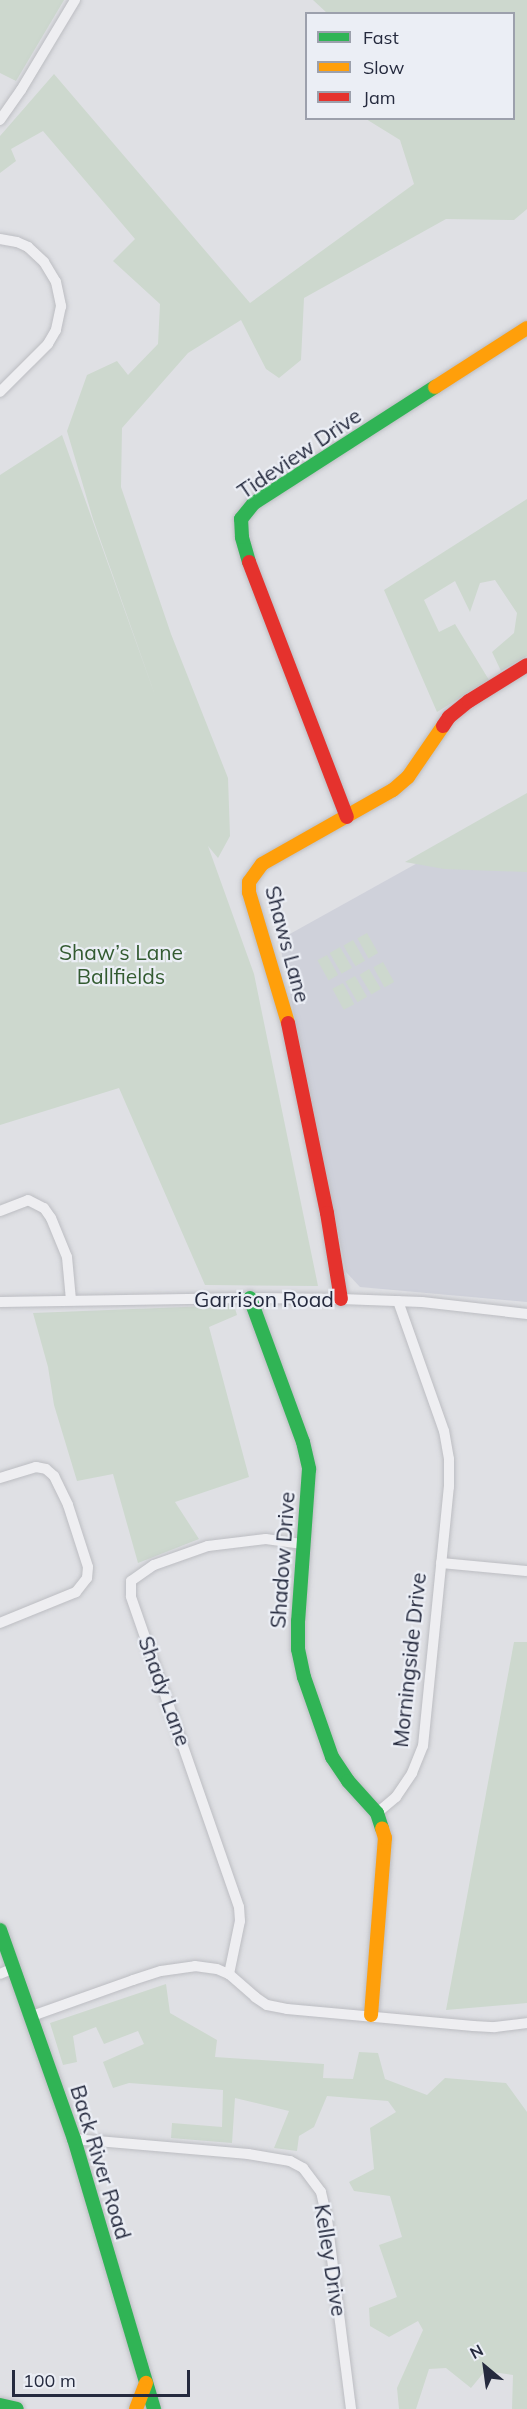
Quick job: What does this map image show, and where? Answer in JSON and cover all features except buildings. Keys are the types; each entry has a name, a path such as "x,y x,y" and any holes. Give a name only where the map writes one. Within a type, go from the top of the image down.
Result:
{"street":[{"path":"0,120 21,90 75,0"},
{"path":"0,239 28,247 44,262 56,282 61,306 56,330 48,344 0,392"},
{"name":"Tideview Drive","path":"347,817 248,556 242,537 241,519 254,503 527,328"},
{"name":"Shaws Lane","path":"341,1299 327,1214 284,1005 249,892 249,882 254,872 262,864 393,790 408,777 449,717 469,701 527,665"},
{"path":"0,1211 28,1200 44,1209 51,1218 67,1257 71,1300"},
{"name":"Garrison Road","path":"0,1302 250,1298 341,1299 398,1301 527,1314"},
{"name":"Shadow Drive","path":"250,1298 303,1442 309,1469 298,1649 304,1677 332,1757 348,1781 368,1799 377,1813"},
{"name":"Morningside Drive","path":"377,1813 396,1797 416,1766 423,1746 449,1487 449,1459 436,1404 398,1301"},
{"path":"0,1478 36,1467 46,1469 54,1476 68,1505 88,1567 87,1578 75,1592 0,1623"},
{"name":"Shady Lane","path":"230,1974 240,1921 239,1907 131,1596 131,1581 154,1565 208,1546 266,1539 303,1544"},
{"path":"441,1563 527,1571"},
{"path":"371,2015 385,1838 377,1813"},
{"name":"Back River Road","path":"0,1930 74,2139 154,2409"},
{"path":"32,2016 161,1971 195,1966 217,1969 230,1974 267,2004 287,2008 484,2026 527,2023"},
{"path":"0,1974 14,1968"},
{"name":"Kelley Drive","path":"74,2139 248,2154 283,2160 303,2168 321,2192 327,2219 351,2409"},
{"path":"136,2409 146,2383"},
{"path":"0,2405 17,2409"}],"shaded area":[{"path":"527,802 527,1302 360,1287 346,1272 279,940"}],"green space":[{"path":"0,0 64,0 16,81 0,73"},
{"name":"Shaw’s Lane Ballfields","path":"313,0 527,0 527,209 514,220 446,219 304,298 301,360 279,378 266,369 241,320 188,353 122,428 121,487 171,634 228,778 230,836 218,858 208,846 254,974 318,1286 205,1285 119,1088 0,1125 0,475 62,435 156,698 93,519 67,431 87,375 117,361 128,375 158,344 160,304 113,261 135,239 43,131 11,149 16,161 0,173 0,136 54,74 250,303 414,184 400,140 368,120 515,120 515,12 326,12"},
{"path":"527,499 527,656 501,671 492,652 514,633 517,613 495,580 480,583 470,612 455,581 424,600 439,632 455,624 489,680 437,712 384,590"},
{"path":"527,793 527,872 444,869 405,862"},
{"path":"367,933 378,953 369,958 357,938"},
{"path":"353,940 365,961 355,966 343,945"},
{"path":"340,947 352,968 342,974 330,953"},
{"path":"327,955 338,975 329,980 317,960"},
{"path":"383,962 394,982 385,987 373,967"},
{"path":"369,969 381,989 371,994 360,975"},
{"path":"355,976 367,997 357,1002 345,982"},
{"path":"343,983 354,1004 344,1010 332,989"},
{"path":"234,1305 237,1315 209,1327 249,1477 175,1502 199,1539 138,1563 113,1474 77,1481 54,1405 48,1367 33,1313"},
{"path":"514,1642 527,1642 527,2003 446,2010"},
{"path":"166,1984 170,2013 217,2040 215,2057 324,2064 323,2078 353,2079 359,2052 378,2053 385,2079 427,2095 445,2078 506,2083 527,2112 527,2409 512,2409 513,2375 485,2371 471,2388 446,2368 429,2369 416,2409 399,2409 397,2388 423,2330 418,2321 389,2337 370,2326 369,2308 397,2297 379,2245 402,2237 390,2196 354,2191 349,2182 374,2169 370,2128 396,2112 388,2101 327,2096 314,2127 299,2136 297,2151 274,2148 289,2111 235,2098 232,2143 171,2138 172,2123 222,2127 223,2090 129,2083 113,2088 103,2062 144,2044 138,2031 104,2044 96,2027 73,2036 77,2062 63,2065 50,2023"}],"traffic: fast":[{"path":"249,562 242,537 241,519 254,503 435,387"},
{"path":"250,1298 303,1442 309,1469 298,1621 298,1649 304,1677 332,1757 348,1781 377,1813 382,1828"},
{"path":"0,1930 74,2139 154,2409"},
{"path":"0,2405 17,2409"}],"traffic: slow":[{"path":"435,387 527,328"},
{"path":"288,1023 249,892 249,882 262,864 393,790 408,777 443,726"},
{"path":"371,2015 385,1838 382,1828"},
{"path":"136,2409 146,2383"}],"traffic: jam":[{"path":"249,562 347,817"},
{"path":"443,726 449,717 469,701 527,665"},
{"path":"288,1023 327,1213 341,1299"}]}
